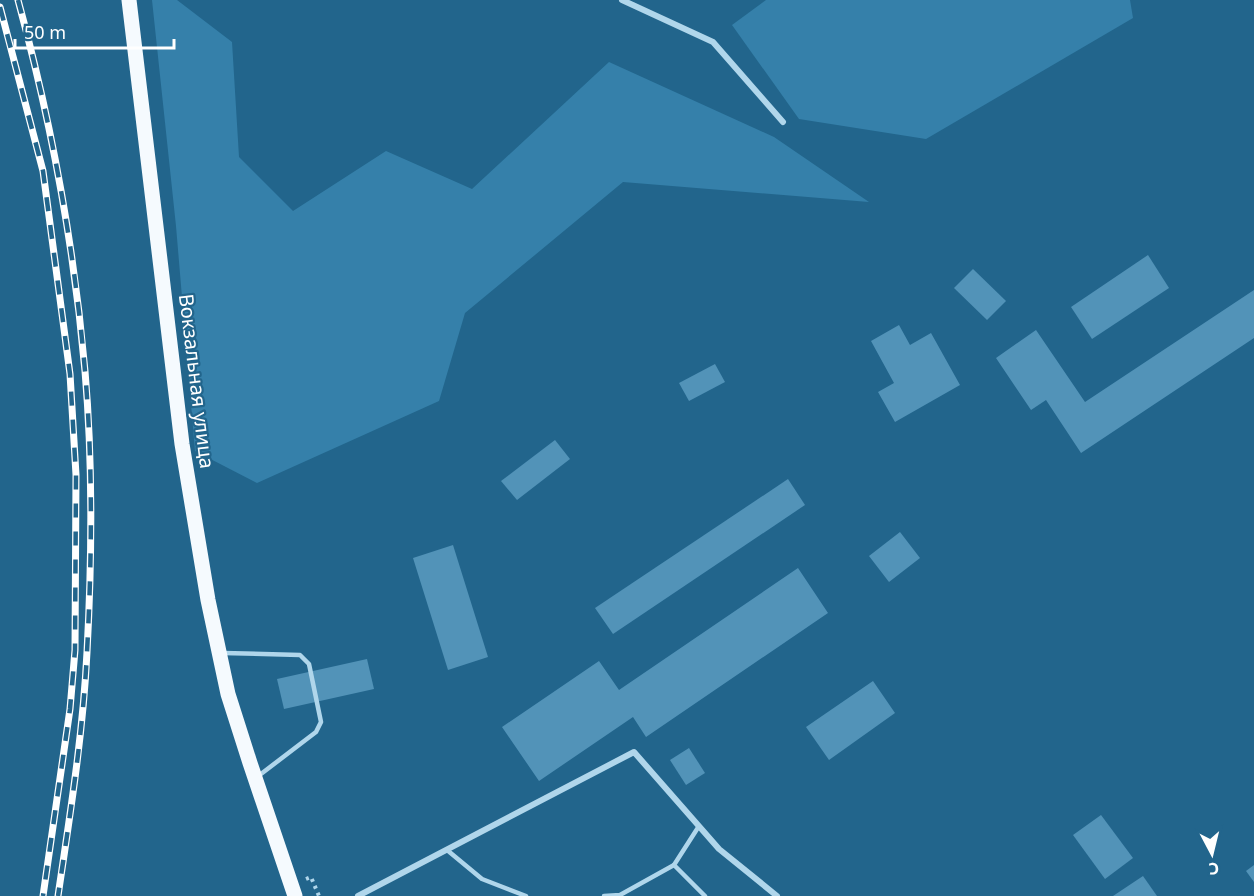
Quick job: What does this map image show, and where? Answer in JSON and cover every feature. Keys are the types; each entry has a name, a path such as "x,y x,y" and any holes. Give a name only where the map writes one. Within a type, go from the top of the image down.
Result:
{"main road":[{"name":"Вокзальная улица","path":"129,0 182,444 208,600 228,694 295,896"}],"street":[{"path":"622,0 713,42 783,122"},
{"path":"358,896 634,752 719,849 777,896"}],"lane":[{"path":"220,653 300,655 309,664 321,722 316,732 255,778"},
{"path":"604,896 620,895 674,865 699,826"},
{"path":"447,850 482,879 526,896"},
{"path":"674,865 705,896"}],"shaded area":[{"path":"152,0 177,0 232,42 239,157 293,211 386,151 472,189 609,62 774,137 869,202 623,182 465,313 439,401 257,483 195,451 176,226"},
{"path":"766,0 1130,0 1133,18 926,139 799,119 732,25"}],"building":[{"path":"1148,255 1169,288 1092,339 1071,307"},
{"path":"973,269 1006,301 987,320 954,288"},
{"path":"1254,290 1254,338 1081,453 1046,400 1031,410 996,358 1036,330 1085,402"},
{"path":"899,325 910,345 931,333 960,385 895,422 878,392 894,383 871,341"},
{"path":"715,364 725,382 689,401 679,383"},
{"path":"555,440 570,459 517,500 501,481"},
{"path":"788,479 805,505 613,634 595,608"},
{"path":"900,532 920,558 889,582 869,556"},
{"path":"453,545 488,657 448,670 413,558"},
{"path":"798,568 828,613 646,737 633,717 539,781 502,727 599,661 619,690"},
{"path":"367,659 374,689 284,709 277,679"},
{"path":"873,681 895,713 829,760 806,727"},
{"path":"689,748 705,773 686,785 670,760"},
{"path":"1101,815 1133,858 1105,879 1073,835"},
{"path":"1254,865 1254,882 1246,871"},
{"path":"1143,876 1157,896 1113,896"}],"railway":[{"path":"18,0 41,91 68,230 85,371 89,441 91,547 85,683 76,774 58,896"},
{"path":"0,7 43,171 70,374 76,475 75,650 70,709 43,896"}]}
